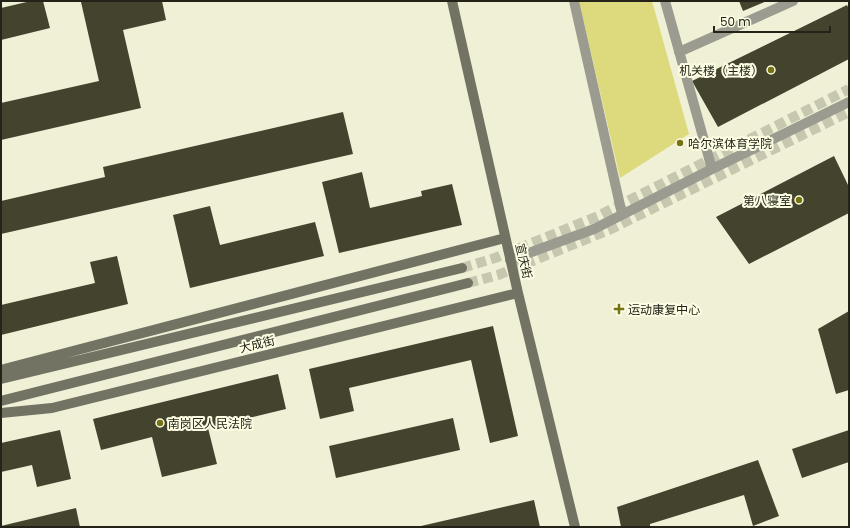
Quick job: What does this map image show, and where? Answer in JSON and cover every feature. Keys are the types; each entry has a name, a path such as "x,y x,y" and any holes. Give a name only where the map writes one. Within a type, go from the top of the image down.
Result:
{"main road":[{"name":"宣庆街","path":"452,1 510,260 575,527"},
{"path":"1,370 505,238"},
{"path":"1,379 462,268"},
{"name":"大成街","path":"1,401 468,283"},
{"name":"大成街","path":"1,413 52,408 518,293"}],"street":[{"path":"574,1 622,214"},
{"path":"665,1 712,169"},
{"path":"679,52 793,1"},
{"path":"510,260 594,229 849,102"}],"shaded area":[{"path":"579,1 652,1 689,134 620,178"}],"building":[{"path":"31,1 43,1 50,28 1,40 1,8"},
{"path":"162,1 166,20 123,30 141,108 1,140 1,103 99,81 81,2"},
{"path":"739,1 767,1 743,11"},
{"name":"机关楼（主楼）","path":"847,5 849,9 849,59 718,127 692,81"},
{"path":"343,112 353,154 1,234 1,201 105,177 103,167"},
{"name":"第八寝室","path":"834,156 849,187 849,213 749,264 716,217"},
{"path":"362,172 370,208 422,196 421,191 452,184 462,225 339,253 322,182"},
{"path":"210,206 220,245 315,222 324,256 190,288 173,215"},
{"path":"117,256 128,304 1,335 1,305 95,283 90,262"},
{"path":"849,311 849,390 836,394 818,329"},
{"path":"493,326 518,436 490,443 471,360 349,388 354,411 320,419 309,369"},
{"name":"南岗区人民法院","path":"278,374 286,409 208,428 217,464 162,477 152,437 101,450 93,419"},
{"path":"453,418 460,450 336,478 329,446"},
{"path":"60,430 71,479 37,487 32,465 1,472 1,443"},
{"path":"849,430 849,462 802,478 792,449"},
{"path":"758,460 779,516 753,526 744,495 650,524 650,527 621,527 617,507"},
{"path":"534,500 540,527 421,527 421,526"},
{"path":"76,508 80,527 1,527 1,526"}],"tunnel":[{"path":"462,268 495,258 598,216 849,89"},
{"path":"468,283 498,275 609,230 849,112"}],"place":[{"name":"机关楼（主楼）","path":"771,70"},
{"name":"哈尔滨体育学院","path":"680,143"},
{"name":"第八寝室","path":"799,200"},
{"name":"运动康复中心","path":"619,309"},
{"name":"南岗区人民法院","path":"160,423"}]}
